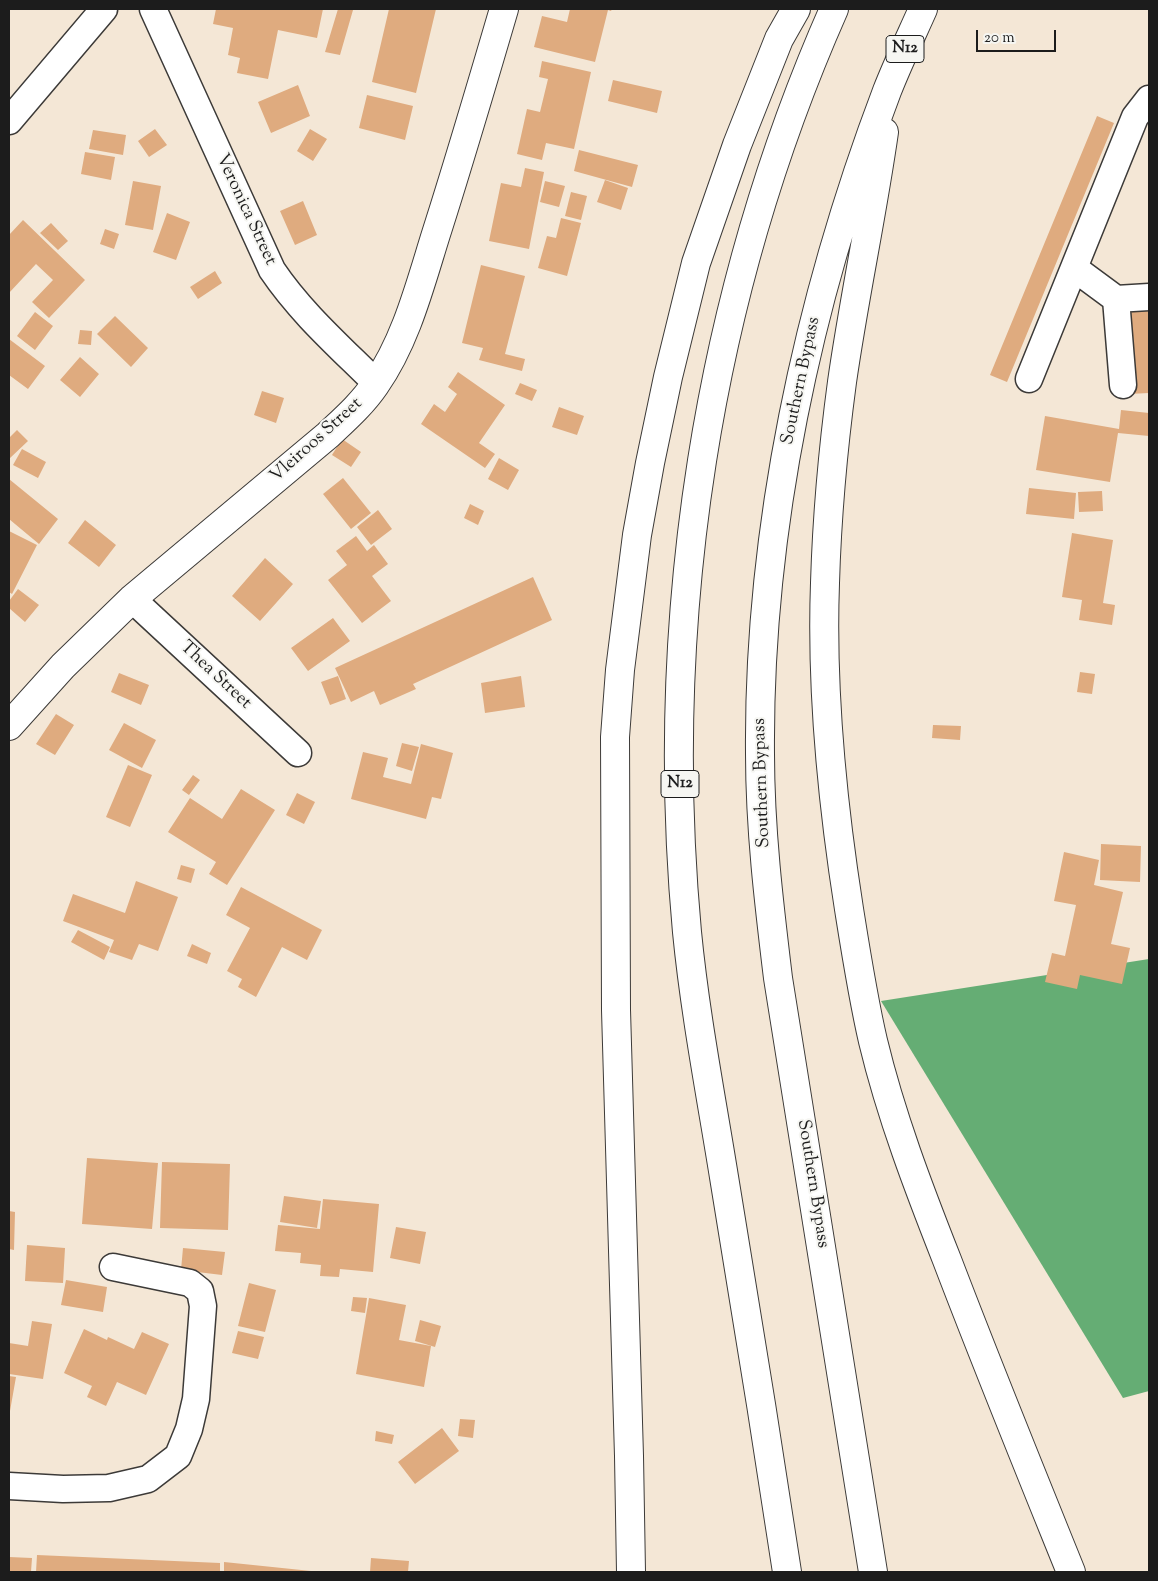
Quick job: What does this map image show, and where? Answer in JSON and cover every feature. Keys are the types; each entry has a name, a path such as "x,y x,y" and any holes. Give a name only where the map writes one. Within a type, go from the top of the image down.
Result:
{"main road":[{"name":"Vleiroos Street","path":"9,726 63,666 132,599 328,434 366,398 376,384 391,357 404,327 422,277 504,9"},
{"path":"631,1572 630,1474 616,1000 616,737 620,670 637,535 650,463 668,377 696,263 737,145 779,40 796,9"},
{"name":"N12","path":"787,1572 701,1034 687,932 680,796 680,667 688,567 700,473 722,353 750,241 786,127 816,48 834,9"},
{"name":"Southern Bypass","path":"873,1572 778,978 767,888 760,755 761,669 780,490 806,354 830,261 862,159 888,88 923,9"},
{"path":"888,88 878,173 842,382 830,490 825,586 825,670 830,762 841,858 860,976 874,1042 895,1117 922,1195 980,1347 1071,1572"}],"street":[{"path":"9,121 104,9"},
{"name":"Veronica Street","path":"153,9 272,270 289,295 309,318 376,384"},
{"path":"1029,379 1135,117 1149,100"},
{"path":"1074,268 1116,299 1149,297"},
{"path":"1116,299 1123,384"},
{"name":"Thea Street","path":"132,599 298,753"},
{"path":"9,1486 90,1490 116,1486 148,1479 178,1456 190,1429 196,1399 202,1306 200,1291 190,1283 113,1266"}],"green space":[{"path":"1149,959 1149,1391 1123,1398 881,1001"}],"building":[{"path":"216,9 323,9 317,38 278,30 268,79 237,73 240,58 228,55 233,28 213,24"},
{"path":"338,9 353,10 340,55 325,52"},
{"path":"389,9 436,9 416,93 372,82"},
{"path":"570,9 612,9 611,11 608,10 595,62 534,47 542,16 567,22"},
{"path":"542,61 591,72 574,149 546,143 542,160 517,154 527,109 540,112 548,79 539,77"},
{"path":"613,80 662,91 657,113 608,101"},
{"path":"298,85 310,116 271,133 258,102"},
{"path":"367,95 413,106 405,140 359,128"},
{"path":"1097,116 1114,123 1007,382 990,375"},
{"path":"155,129 167,145 149,157 138,141"},
{"path":"310,129 327,139 313,161 297,151"},
{"path":"93,130 126,135 123,155 89,149"},
{"path":"579,150 638,165 632,187 574,171"},
{"path":"85,152 115,157 111,180 81,174"},
{"path":"525,168 544,172 529,249 489,241 501,183 521,187"},
{"path":"605,180 628,188 621,210 597,202"},
{"path":"133,181 161,186 153,230 125,225"},
{"path":"545,181 565,186 559,207 540,202"},
{"path":"571,192 587,196 581,220 565,216"},
{"path":"303,201 317,235 295,245 280,211"},
{"path":"167,213 190,222 176,260 153,252"},
{"path":"561,218 581,223 567,276 538,268 547,236 556,238"},
{"path":"23,220 85,280 49,318 32,302 53,280 36,264 9,293 9,235"},
{"path":"51,223 68,241 58,250 40,233"},
{"path":"105,229 119,234 114,249 100,244"},
{"path":"481,265 525,276 505,354 525,359 522,371 479,360 483,348 462,343"},
{"path":"215,271 222,283 198,299 190,287"},
{"path":"1149,301 1149,393 1129,394 1125,302"},
{"path":"35,312 53,326 35,350 17,336"},
{"path":"115,316 148,348 131,367 97,334"},
{"path":"80,330 92,331 91,345 78,344"},
{"path":"9,339 45,366 28,389 9,375"},
{"path":"80,357 99,374 80,397 60,380"},
{"path":"458,372 505,405 479,443 495,454 485,468 421,424 434,404 445,412 457,394 448,387"},
{"path":"520,383 537,390 532,401 515,394"},
{"path":"262,391 284,398 276,423 254,415"},
{"path":"559,407 584,416 577,435 552,427"},
{"path":"1121,410 1149,413 1149,436 1118,433 1110,482 1036,470 1045,416 1119,429"},
{"path":"17,430 28,441 9,459 9,438"},
{"path":"342,439 361,452 351,467 332,455"},
{"path":"22,449 46,462 38,478 13,465"},
{"path":"499,458 519,470 508,490 488,479"},
{"path":"343,478 371,513 351,529 323,494"},
{"path":"9,479 58,519 39,544 9,519"},
{"path":"1029,488 1076,493 1074,519 1026,514"},
{"path":"1102,491 1103,511 1079,512 1078,492"},
{"path":"470,504 484,511 478,525 464,518"},
{"path":"378,510 392,529 371,545 357,527"},
{"path":"85,520 116,545 99,567 68,543"},
{"path":"9,531 37,545 12,594 9,592"},
{"path":"1072,533 1113,540 1103,603 1115,605 1112,625 1079,620 1082,600 1062,597"},
{"path":"356,536 367,551 374,545 388,564 372,576 391,601 362,623 328,580 347,565 336,551"},
{"path":"265,558 293,584 260,621 232,596"},
{"path":"533,577 552,620 413,684 416,689 380,705 374,691 351,702 335,668"},
{"path":"18,589 39,605 25,622 9,608 9,601"},
{"path":"333,618 350,641 308,671 291,648"},
{"path":"1080,672 1095,674 1092,694 1077,692"},
{"path":"119,673 149,685 141,705 111,692"},
{"path":"338,676 346,699 330,705 321,682"},
{"path":"521,676 525,707 485,713 481,683"},
{"path":"56,714 74,725 55,755 36,744"},
{"path":"124,723 156,740 142,768 109,750"},
{"path":"933,725 961,726 960,740 932,738"},
{"path":"402,743 419,747 412,771 396,766"},
{"path":"421,744 453,753 441,799 432,797 426,819 351,799 363,752 388,758 383,777 411,784"},
{"path":"128,765 152,775 130,827 106,817"},
{"path":"193,775 200,780 189,795 182,790"},
{"path":"241,789 275,810 227,885 209,874 216,862 168,832 190,798 222,819"},
{"path":"297,793 315,802 304,824 286,815"},
{"path":"1101,844 1141,846 1140,882 1100,880"},
{"path":"1064,852 1099,860 1094,885 1123,892 1111,944 1130,948 1122,984 1080,975 1077,989 1045,982 1052,953 1065,956 1076,905 1054,901"},
{"path":"181,865 195,869 191,883 177,879"},
{"path":"136,881 178,897 158,951 139,944 132,960 109,952 114,940 63,921 73,894 125,913"},
{"path":"241,887 322,930 307,960 282,947 256,997 238,987 242,979 227,971 250,928 226,915"},
{"path":"78,930 110,947 104,960 71,942"},
{"path":"192,944 211,953 207,964 187,956"},
{"path":"87,1158 158,1163 152,1229 82,1224"},
{"path":"162,1162 230,1164 228,1230 160,1228"},
{"path":"284,1196 321,1201 317,1228 280,1222"},
{"path":"323,1199 379,1204 373,1272 340,1269 339,1277 320,1276 321,1265 300,1263 301,1253 275,1251 278,1225 320,1229"},
{"path":"9,1211 15,1212 14,1250 9,1249"},
{"path":"396,1227 426,1232 420,1264 390,1258"},
{"path":"27,1245 65,1248 63,1283 25,1281"},
{"path":"183,1248 225,1252 222,1275 181,1270"},
{"path":"66,1280 107,1287 103,1312 61,1305"},
{"path":"249,1283 276,1290 265,1332 238,1326"},
{"path":"353,1297 367,1298 365,1313 351,1311"},
{"path":"369,1298 406,1305 399,1340 431,1346 424,1387 356,1374"},
{"path":"420,1320 441,1326 435,1347 415,1341"},
{"path":"32,1321 52,1324 43,1379 9,1374 9,1343 28,1346"},
{"path":"84,1329 107,1340 108,1337 134,1349 142,1332 169,1344 146,1395 117,1382 106,1406 87,1397 92,1386 64,1373"},
{"path":"238,1331 264,1337 258,1359 232,1353"},
{"path":"9,1376 16,1377 10,1411 9,1410"},
{"path":"460,1419 475,1420 473,1438 458,1436"},
{"path":"442,1428 459,1451 415,1484 398,1462"},
{"path":"376,1431 394,1435 392,1444 375,1441"},
{"path":"37,1555 220,1563 220,1572 36,1572"},
{"path":"9,1557 32,1558 31,1572 9,1572"},
{"path":"371,1558 409,1561 408,1572 370,1572"},
{"path":"224,1562 311,1571 311,1572 224,1572"}]}
